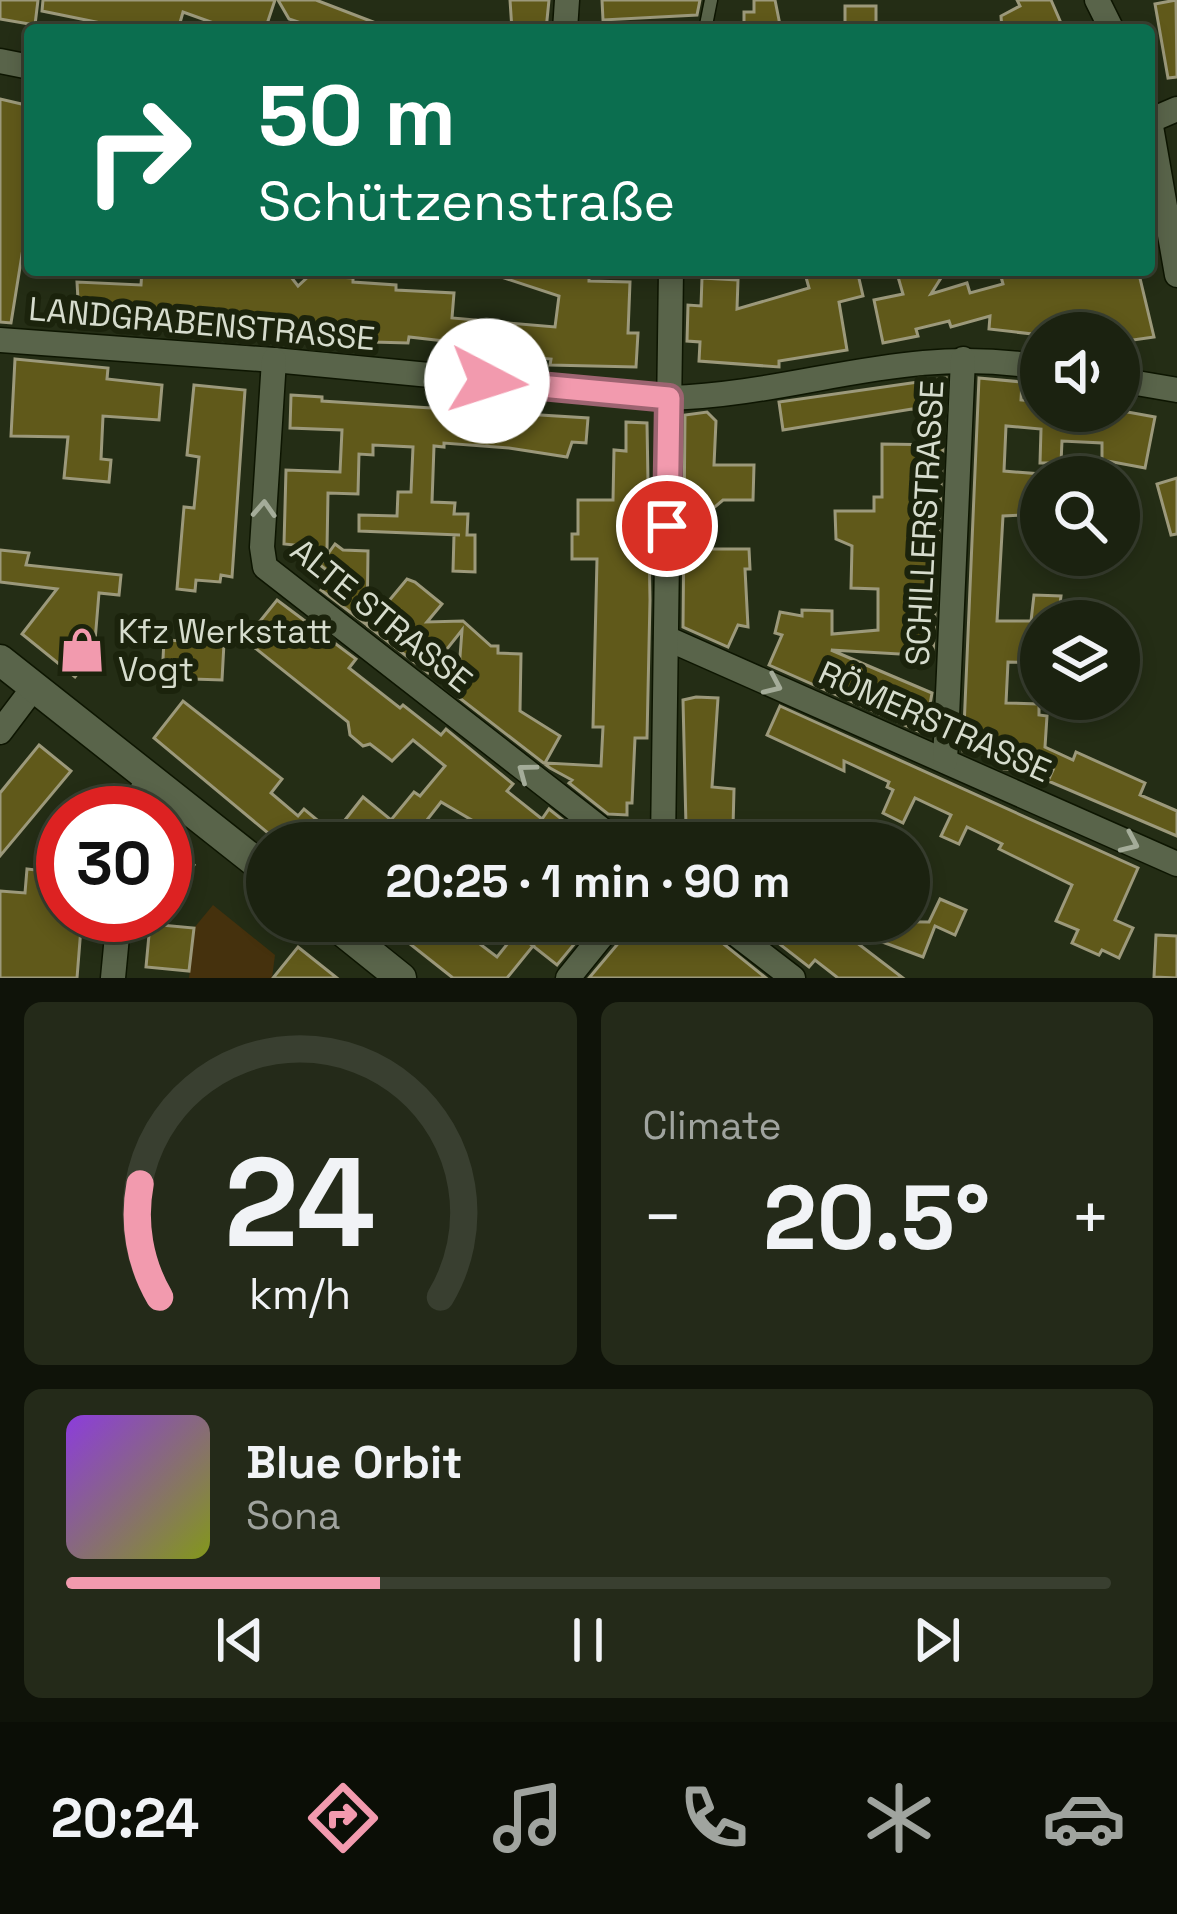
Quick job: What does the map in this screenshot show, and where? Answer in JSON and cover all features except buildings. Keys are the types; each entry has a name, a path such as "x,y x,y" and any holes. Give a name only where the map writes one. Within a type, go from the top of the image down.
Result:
{"main road":[{"path":"0,660 246,855"},
{"path":"356,942 401,978"}],"street":[{"path":"1155,148 1177,275"},
{"path":"663,822 671,276"},
{"name":"LANDGRABENSTRASSE","path":"0,340 274,360 669,398 734,396 866,367 963,359 1020,365"},
{"name":"SCHILLERSTRASSE","path":"945,761 963,359"},
{"name":"ALTE STRASSE","path":"274,360 262,547 265,567 592,822"},
{"path":"1140,384 1177,390"},
{"name":"RÖMERSTRASSE","path":"666,638 1177,864"},
{"path":"0,732 34,687"},
{"path":"144,786 148,777"},
{"path":"113,978 116,942"},
{"path":"568,978 597,942"},
{"path":"746,942 793,978"}],"shaded area":[{"path":"213,905 246,932 246,942 259,942 275,955 272,978 189,978 194,928"}],"place":[{"name":"Kfz Werkstatt Vogt","path":"82,650"}],"route":[{"path":"487,381 669,398 667,526"}]}
